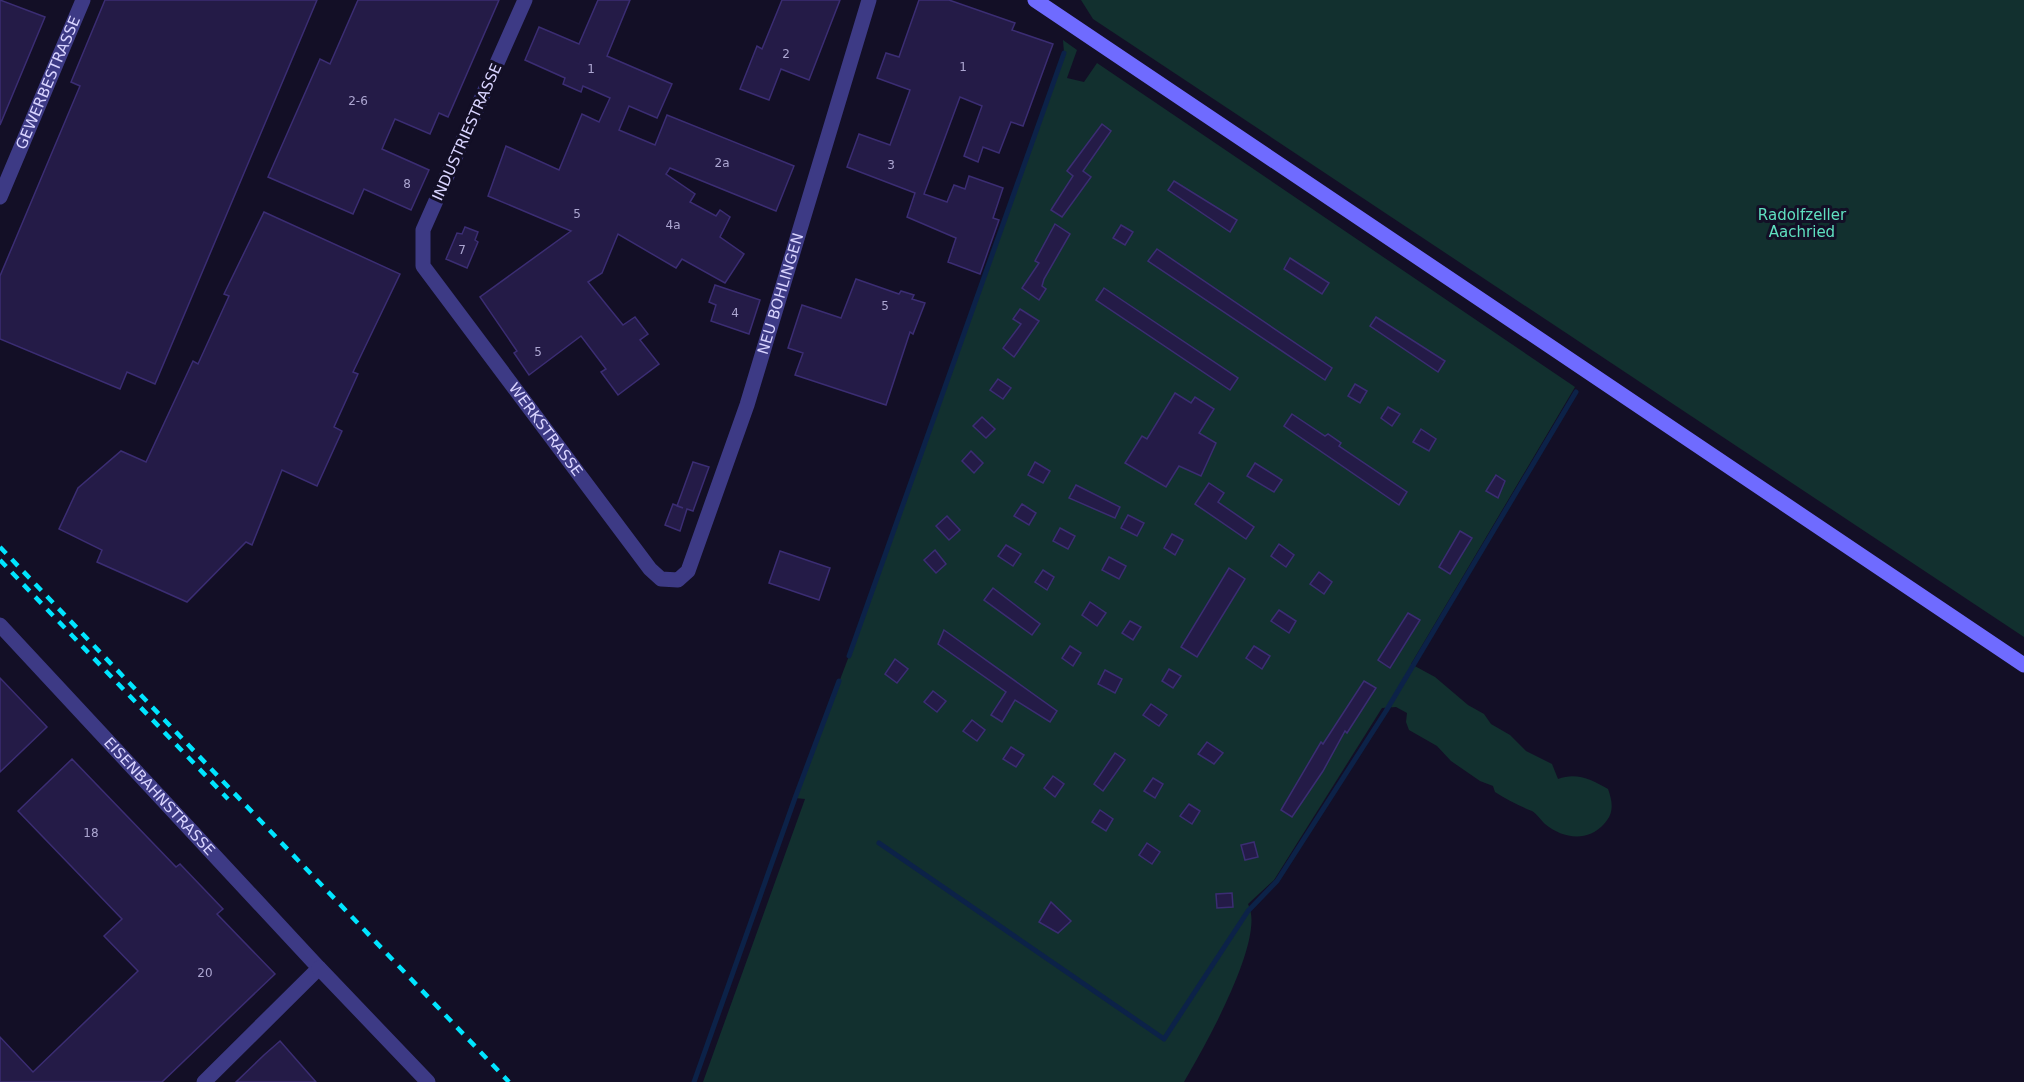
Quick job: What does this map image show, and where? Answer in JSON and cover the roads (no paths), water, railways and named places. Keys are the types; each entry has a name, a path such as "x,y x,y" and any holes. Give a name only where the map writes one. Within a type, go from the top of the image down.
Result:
{"main road":[{"path":"1035,0 2024,666"}],"street":[{"name":"GEWERBESTRASSE","path":"0,197 83,0"},
{"name":"INDUSTRIESTRASSE","path":"423,266 423,230 525,0"},
{"name":"NEU BOHLINGEN","path":"678,580 688,571 747,405 869,0"},
{"name":"WERKSTRASSE","path":"423,266 650,569 661,579 678,580"},
{"name":"EISENBAHNSTRASSE","path":"0,625 428,1082"},
{"path":"204,1082 319,968"}],"waterway":[{"path":"849,656 1064,53"},
{"path":"879,843 1164,1039 1248,911 1277,881 1386,711 1576,392"},
{"path":"694,1082 839,681"}],"railway":[{"path":"0,547 509,1082"},
{"path":"0,560 228,799"}],"park label":[{"name":"Radolfzeller Aachried","path":"1802,224"}]}
